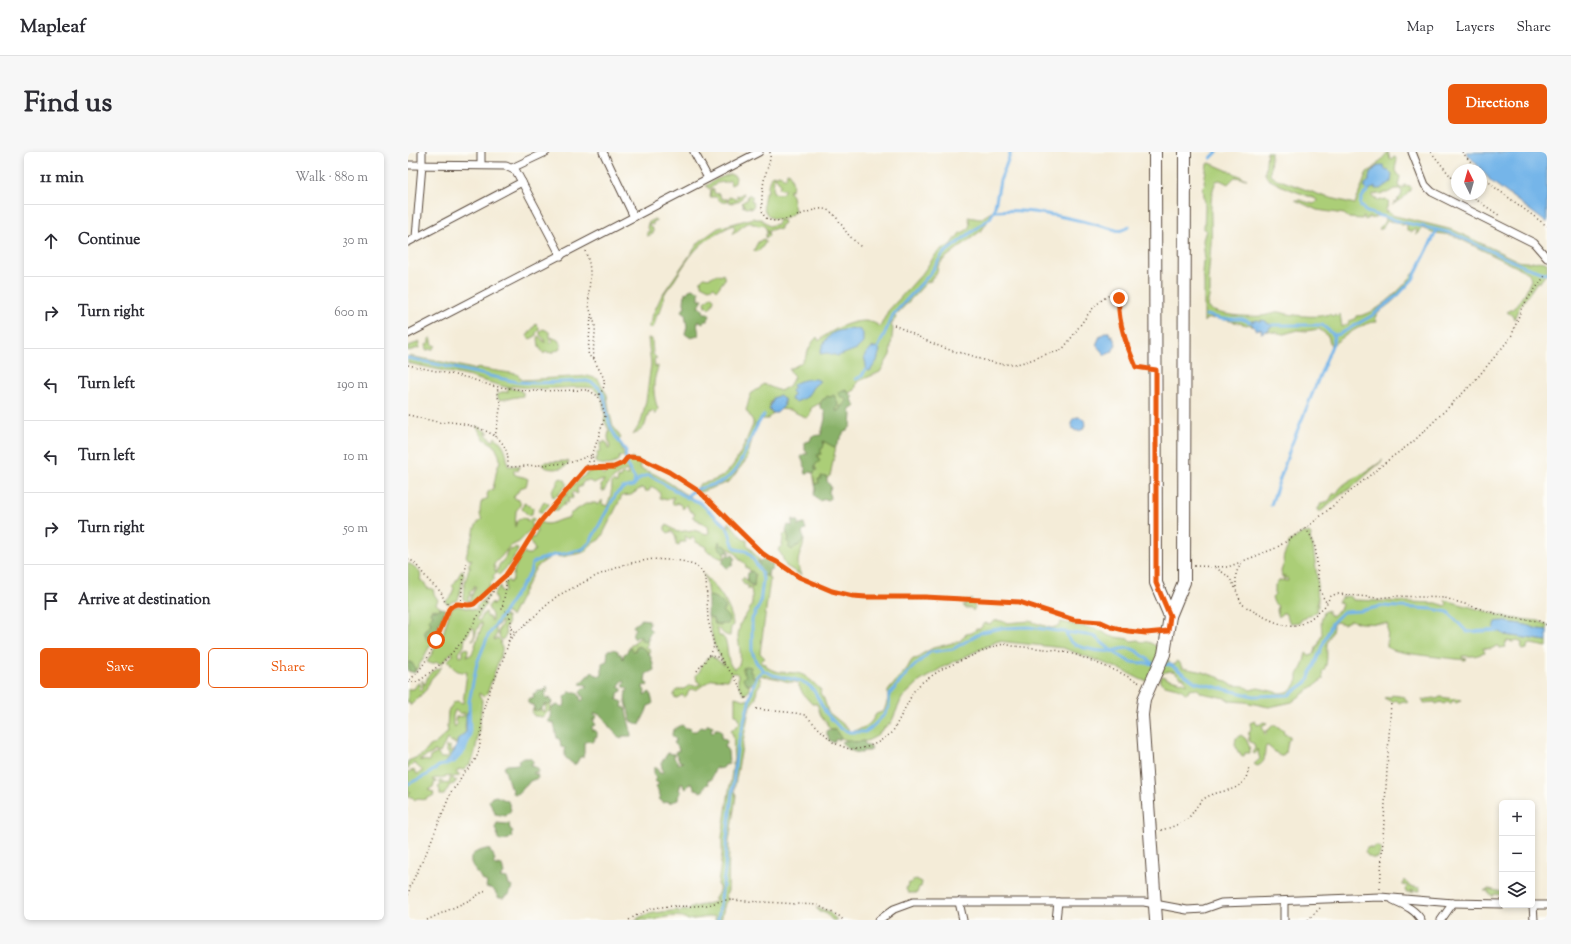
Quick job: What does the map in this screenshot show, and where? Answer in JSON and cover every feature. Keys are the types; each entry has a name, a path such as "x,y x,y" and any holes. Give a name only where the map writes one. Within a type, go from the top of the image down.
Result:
{"main road":[{"path":"1155,152 1156,583 1170,616"},
{"path":"1156,920 1142,716 1144,699 1164,654 1170,616 1184,582 1185,152"}],"street":[{"path":"416,237 422,152"},
{"path":"481,152 481,165"},
{"path":"512,168 546,152"},
{"path":"603,152 634,217"},
{"path":"694,152 708,178"},
{"path":"408,334 759,152"},
{"path":"1412,152 1425,185 1432,192 1534,243 1547,258"},
{"path":"408,165 506,166 516,170 561,256"},
{"path":"408,242 522,182"},
{"path":"1384,898 1408,906 1422,920"},
{"path":"879,920 894,909 913,902 1144,902 1187,910 1204,909 1221,903 1384,898 1454,903 1499,904"},
{"path":"959,902 963,920"},
{"path":"1056,920 1058,902"},
{"path":"1284,902 1284,920"},
{"path":"1441,920 1454,903"},
{"path":"1535,905 1547,905"},
{"path":"1533,908 1534,920"}],"path":[{"path":"770,152 770,161 765,174 762,210 766,217 772,221 820,209 829,210 848,234 862,248"},
{"path":"1431,152 1451,177"},
{"path":"1462,152 1473,164"},
{"path":"1487,180 1547,226"},
{"path":"1477,200 1500,216"},
{"path":"584,244 591,268 589,301 591,315 595,326 595,360 604,377 604,386 602,392 598,396"},
{"path":"1184,566 1213,568 1228,567 1276,548 1305,529 1392,457 1413,442 1473,383 1512,334 1522,307 1547,274"},
{"path":"894,325 947,349 973,356 987,362 1011,364 1018,363 1047,353 1061,351 1083,320 1100,301 1109,294 1117,292 1120,294 1118,306 1124,336 1136,367 1156,370"},
{"path":"591,315 588,352 589,356 595,360"},
{"path":"408,365 469,378 481,383 498,387 531,391 588,390 598,396 605,416 586,468 540,522 506,575 474,604 470,606 459,603 451,606 430,653 414,677 408,682"},
{"path":"495,437 502,404 497,395 498,387"},
{"path":"408,415 440,422 476,426 503,443 506,451 508,466 511,467 569,463 592,455"},
{"path":"592,455 594,465 599,467"},
{"path":"586,468 614,467 623,463 627,458 634,457 640,458 669,472 703,494 762,553 799,577 832,591 853,596 866,597 925,597 1019,602 1074,620 1101,622 1112,627 1128,631 1146,633 1168,631"},
{"path":"1305,529 1313,538 1321,593 1327,603"},
{"path":"408,559 414,562 429,581 441,592 445,602 451,606"},
{"path":"508,641 557,596 596,576 626,564 642,560 672,560 696,566 706,579 708,591 708,620 714,644 724,664"},
{"path":"1243,561 1236,573 1236,587 1239,599 1245,606 1289,626 1295,626 1312,618 1327,603 1330,596 1334,594 1378,598 1397,596 1445,598 1510,618 1539,622 1547,625"},
{"path":"461,604 467,562"},
{"path":"1213,568 1227,576 1236,587"},
{"path":"408,895 411,884 452,790 457,786 463,774 468,770 477,755 484,705 501,665 511,628 509,614 502,609 506,588 506,575"},
{"path":"408,682 416,682 422,679 443,662 462,642 500,580"},
{"path":"511,628 514,631 518,631"},
{"path":"697,671 712,654 714,644"},
{"path":"756,709 795,712 805,715 812,720 826,737 834,743 849,749 867,747 878,743 892,733 914,691 921,683 942,670 1000,644 1055,650 1077,656 1150,685"},
{"path":"709,656 717,657 724,664 734,676 746,700"},
{"path":"1384,898 1384,821 1391,702"},
{"path":"1150,832 1168,828 1180,823 1189,817 1201,801 1206,797 1224,793 1244,782 1248,776 1249,766"},
{"path":"427,920 472,899 487,889"},
{"path":"629,920 639,913 652,908 666,906 707,905 722,900 818,905 839,916 843,920"},
{"path":"1308,920 1328,900"}],"green space":[{"path":"1267,152 1271,152 1270,174 1272,177 1323,196 1355,204 1367,172 1373,169 1388,152 1390,159 1395,157 1397,160 1395,169 1400,177 1398,185 1400,188 1404,188 1404,185 1411,187 1406,195 1392,205 1401,196 1402,192 1400,189 1395,189 1381,195 1377,193 1376,195 1373,194 1373,197 1377,199 1377,201 1386,199 1389,202 1385,212 1388,211 1391,215 1453,230 1518,261 1540,261 1547,263 1547,273 1540,282 1537,282 1519,308 1514,319 1513,316 1507,312 1513,309 1525,293 1531,280 1529,273 1452,235 1436,233 1421,228 1419,233 1416,235 1417,230 1415,229 1412,232 1407,231 1406,224 1401,225 1397,222 1387,221 1382,229 1379,229 1385,221 1384,217 1377,216 1371,219 1370,217 1365,220 1364,217 1362,219 1349,218 1344,214 1317,210 1295,200 1314,204 1317,201 1316,199 1284,187 1268,179 1265,173","holes":["1377,166 1388,170 1390,174 1376,189 1375,186 1368,191 1364,186 1369,181 1370,175 1374,169"]},
{"path":"1210,163 1247,179 1235,177 1228,184 1220,180 1216,181 1213,189 1208,281 1210,282 1210,292 1207,307 1212,310 1227,314 1245,316 1261,316 1274,312 1309,316 1330,314 1337,317 1340,314 1342,327 1348,324 1349,321 1355,319 1356,316 1364,315 1382,305 1407,282 1419,267 1417,272 1400,295 1375,317 1377,322 1372,322 1360,327 1331,346 1328,336 1319,329 1306,331 1297,330 1284,334 1266,331 1269,330 1258,320 1251,322 1253,327 1249,324 1247,325 1226,320 1206,319 1204,322 1204,279 1202,273 1203,261 1205,260 1203,240 1206,230 1204,230 1205,206 1203,186 1205,184 1207,164"},
{"path":"787,172 790,173 793,185 792,190 790,189 789,192 792,196 795,211 784,218 771,218 764,209 765,192 768,192 771,176 774,175 773,192 782,194 785,189 781,189 779,187 781,184 775,177 780,174 783,178 786,178"},
{"path":"730,174 736,177 735,183 731,185 730,180 717,183 709,189 706,186 715,180"},
{"path":"711,189 714,190 714,193 719,194 722,199 727,199 727,202 723,202 716,197 710,197"},
{"path":"743,193 742,198 738,201 734,203 728,202 729,197 734,197 735,200 737,199 737,195 738,197"},
{"path":"748,195 753,197 751,199 754,205 751,209 750,207 747,208 742,206 745,206 742,203 747,200"},
{"path":"994,211 982,230 944,259 938,266 937,273 931,281 927,282 895,316 896,318 891,324 893,329 890,355 880,372 857,382 855,390 849,393 841,391 847,401 844,403 845,407 841,406 841,409 836,412 836,402 831,397 811,408 810,415 807,418 790,410 781,409 784,406 784,399 781,397 776,397 770,403 770,412 773,413 768,419 761,419 756,424 747,459 729,482 700,492 696,490 700,484 714,480 727,473 736,461 753,425 753,421 746,410 751,394 755,390 759,389 763,384 780,391 789,386 794,377 789,369 796,366 804,359 810,346 817,337 819,341 824,336 840,327 857,322 866,321 874,323 880,327 888,311 922,274 936,254 942,249 951,245 960,233 968,229 970,223 968,217 980,219"},
{"path":"753,218 761,219 769,226 777,224 778,221 783,220 784,223 780,226 780,230 777,228 768,231 769,236 765,238 767,231 764,225 758,226 756,224 752,224 751,222 732,234 735,228 733,225 705,241 687,261 667,290 661,309 657,314 654,326 651,329 649,328 652,316 662,295 699,242 718,228"},
{"path":"654,219 656,221 653,222 653,225 649,225 653,229 653,234 647,236 647,232 650,231 647,228 648,223"},
{"path":"763,239 765,240 765,243 761,249 755,252 754,250 758,242"},
{"path":"717,274 720,276 723,274 725,279 717,290 714,287 709,289 701,285 701,280 704,277 706,278"},
{"path":"692,289 699,291 699,299 703,299 698,307 702,308 704,313 708,313 710,316 707,321 702,323 700,321 698,322 698,336 691,338 685,334 687,327 685,313 682,311 685,306 685,292 687,293"},
{"path":"711,296 714,300 709,309 705,302"},
{"path":"536,324 539,327 539,330 536,333 536,336 530,339 527,336"},
{"path":"543,329 550,333 550,344 553,341 551,337 558,340 561,345 559,350 552,353 546,352 544,354 539,347 538,338 539,336 545,343 544,339 540,335 540,331"},
{"path":"431,338 433,345 436,346 433,349 426,350 425,348 427,348 425,346 429,343 429,339"},
{"path":"648,338 652,339 653,354 657,358 654,359 655,367 658,366 658,368 654,389 658,409 655,415 654,411 649,412 644,426 633,435 641,422 646,401 651,364"},
{"path":"420,342 419,348 408,351 408,346"},
{"path":"408,356 475,370 477,368 517,374 522,380 588,376 598,379 607,395 613,426 621,438 618,441 625,457 620,456 616,462 610,465 595,462 598,455 596,453 600,451 601,441 603,444 604,441 607,443 608,449 610,448 608,437 609,430 604,420 605,416 602,397 593,388 529,388 511,386 510,388 467,376 408,363"},
{"path":"508,388 520,390 523,392 523,396 499,400 497,395 501,392 508,392"},
{"path":"845,389 853,397 852,400 856,406 850,409 852,414 851,426 844,432 836,446 834,447 823,441 824,445 821,449 821,454 817,455 820,461 815,465 815,469 817,469 815,472 811,473 810,471 806,474 804,472 806,469 801,457 804,454 808,454 805,450 805,442 810,441 812,436 821,435 825,412 820,407 820,404 827,396 830,397 834,395 838,403 836,411 838,411 840,406 844,406 844,403 847,401 844,397 842,398 838,394"},
{"path":"476,426 489,433 485,433 490,439 494,441 495,437 501,443 506,453 508,466 519,466 518,471 514,469 514,474 528,479 526,486 520,488 513,497 520,501 520,506 516,511 515,527 518,519 527,519 527,522 532,518 535,520 531,523 533,527 519,542 509,547 494,564 495,571 497,572 499,565 505,558 507,551 516,547 518,550 510,564 499,575 496,573 493,576 495,578 490,584 490,587 488,587 480,597 469,603 476,586 474,586 473,590 469,593 472,595 468,597 469,602 463,599 464,586 469,568 471,568 469,567 469,564 472,559 469,560 466,556 475,527 482,519 480,514 481,503 483,500 488,498 488,492 493,489 500,461 494,445 484,439"},
{"path":"823,440 833,446 836,446 830,476 827,478 821,478 819,483 815,484 813,472 815,472 815,465 818,460 817,454 821,449"},
{"path":"632,458 639,461 641,469 660,477 699,502 729,527 729,522 744,540 747,540 747,544 759,560 760,565 758,567 762,575 768,576 770,580 760,653 765,658 761,661 761,663 766,664 767,667 775,671 797,673 809,679 821,690 820,693 824,699 828,712 848,728 849,732 865,727 871,722 876,714 884,711 888,699 888,691 906,670 913,659 919,658 922,654 933,648 960,641 966,634 972,633 976,629 980,629 984,623 991,624 996,621 1006,623 1030,621 1051,628 1059,626 1061,622 1100,630 1109,636 1129,639 1131,641 1138,640 1155,645 1171,665 1176,664 1176,661 1180,663 1182,668 1199,671 1218,677 1232,685 1244,686 1250,690 1258,688 1280,693 1293,689 1298,680 1298,675 1303,665 1306,653 1309,655 1314,654 1317,645 1319,645 1322,634 1321,621 1324,612 1328,610 1328,613 1332,616 1340,610 1342,604 1338,602 1341,598 1348,596 1353,600 1437,603 1445,606 1447,604 1445,600 1510,618 1539,621 1547,625 1547,630 1501,621 1498,631 1505,635 1547,641 1547,647 1531,644 1527,646 1527,649 1522,650 1522,643 1518,641 1507,641 1505,645 1506,647 1500,648 1498,645 1491,649 1483,648 1485,653 1474,656 1462,656 1462,658 1467,659 1465,660 1400,652 1387,647 1388,624 1360,623 1351,620 1344,624 1336,622 1333,624 1327,644 1326,666 1322,672 1323,679 1292,702 1269,707 1245,702 1230,701 1225,698 1201,693 1199,690 1193,688 1189,689 1188,693 1185,693 1180,689 1166,685 1159,681 1162,676 1187,684 1184,678 1180,677 1173,671 1163,673 1151,681 1142,680 1120,669 1063,648 998,641 943,667 919,682 902,698 891,723 875,737 867,741 853,742 841,738 835,730 832,730 827,726 827,723 822,717 817,704 812,704 803,694 796,682 789,682 759,675 761,683 757,689 756,698 750,706 734,790 736,796 729,842 728,891 726,895 728,900 725,903 721,920 715,920 715,916 688,920 676,916 654,920 635,920 650,914 678,910 678,912 686,911 690,908 715,902 717,899 714,899 719,890 718,884 722,854 722,837 734,758 733,738 731,731 739,724 740,721 738,716 735,715 735,697 746,700 750,699 756,680 753,677 746,675 750,684 748,692 744,695 738,683 738,675 736,673 732,673 728,680 712,679 696,690 690,689 685,697 682,695 677,698 674,697 674,694 678,689 684,689 690,685 695,686 701,684 697,681 696,676 701,669 700,667 709,656 713,657 724,665 714,644 708,616 713,619 715,624 721,625 726,616 716,598 708,596 706,579 703,574 718,590 730,611 733,625 731,627 730,636 716,628 719,636 722,636 725,639 729,662 734,669 740,662 738,636 740,624 752,604 751,589 748,589 748,585 745,585 741,579 744,577 745,580 746,579 750,583 752,588 754,586 755,574 746,568 745,563 738,559 736,554 723,546 718,545 718,547 724,552 725,556 723,559 706,550 706,547 696,542 692,536 691,540 685,536 686,542 680,542 679,545 676,544 676,537 672,531 668,533 665,530 665,526 667,525 677,532 693,530 707,534 709,533 708,526 692,517 695,514 689,510 687,505 683,509 677,502 677,504 673,504 672,500 674,497 667,500 660,498 660,493 658,490 651,487 649,491 645,491 641,488 631,495 622,496 602,536 586,551 561,557 554,555 540,564 534,571 511,617 509,614 504,612 504,616 507,617 508,625 505,627 506,636 502,640 498,632 502,621 495,628 497,633 494,640 498,638 501,641 500,644 502,651 487,694 484,697 479,693 482,700 481,714 477,742 471,763 464,770 459,769 456,773 459,774 459,776 452,777 455,781 457,780 454,784 450,785 444,795 440,795 440,790 438,787 441,785 439,781 443,781 443,785 445,783 448,784 450,781 450,776 433,779 437,782 434,783 434,786 428,790 433,792 434,795 424,800 417,798 415,800 412,797 408,797 411,792 408,792 408,772 414,770 417,774 423,771 414,763 408,769 408,761 420,756 446,734 448,731 448,711 454,702 457,701 463,703 467,672 457,670 450,662 447,661 453,655 452,652 441,664 437,662 432,664 427,662 443,634 452,608 457,606 481,611 476,607 488,595 489,597 482,602 486,604 477,619 479,621 486,612 487,617 489,617 492,621 492,615 488,607 492,602 493,605 496,602 494,594 500,586 501,591 505,592 505,583 508,580 510,583 513,580 515,569 522,554 525,552 526,554 530,554 535,550 531,542 528,541 531,537 534,538 537,532 536,528 540,522 547,524 569,518 570,514 587,503 596,503 597,505 602,500 602,504 607,506 611,495 612,483 614,481 617,483 618,477 620,478 622,474 628,475 627,470 614,478 604,491 602,491 601,486 604,480 594,483 584,481 581,487 578,487 578,493 572,493 573,498 571,499 569,497 568,503 565,501 565,505 557,510 552,510 564,496 567,495 567,491 590,471 595,469 605,475 607,473 605,470 612,468 614,472","holes":["480,623 482,623 482,626 472,654 467,657 467,648 463,650 463,656 460,657 459,653 464,646 465,638 472,628 474,628 475,635 473,640","455,710 460,714 464,712 464,716 456,717 455,721 457,724 455,727 453,725","469,710 470,735 465,750 447,761 455,750 450,752 450,745 448,747 446,746 446,750 449,755 447,758 441,758 437,753 430,757 429,761 419,760 433,753 434,751 440,753 447,739 450,742 454,741 453,743 456,744 458,739 466,732 465,726"]},
{"path":"1383,460 1355,485 1321,511 1318,511 1321,503 1329,501 1333,494 1337,493 1343,485 1371,469"},
{"path":"568,461 569,463 564,467 556,469 548,468 542,465 544,462"},
{"path":"821,476 827,477 827,481 831,487 829,491 829,500 825,499 820,501 814,495 816,489 815,484 819,483 818,479 821,479"},
{"path":"561,478 565,480 567,484 558,495 553,497 552,490 557,485 557,481"},
{"path":"544,502 548,503 549,505 542,512 538,511"},
{"path":"524,503 533,508 532,514 528,515 522,509"},
{"path":"793,519 795,523 797,520 799,522 797,526 804,524 806,529 802,533 804,538 801,544 792,550 788,547 790,545 787,541 789,539 786,530 788,525 792,526"},
{"path":"786,532 788,535 790,548 792,550 801,544 804,538 804,543 798,559 801,575 786,566 778,550 782,545 783,536"},
{"path":"1304,532 1311,535 1310,539 1313,546 1318,585 1316,591 1318,603 1315,605 1318,604 1318,607 1316,607 1317,611 1302,619 1300,622 1290,623 1285,613 1282,613 1279,617 1277,611 1278,606 1274,603 1272,597 1275,594 1275,585 1280,580 1288,581 1287,577 1283,579 1285,575 1282,577 1281,571 1284,563 1284,555 1289,542"},
{"path":"719,541 721,545 726,546 730,553 723,552 718,547"},
{"path":"728,554 730,556 733,555 735,558 733,565 727,568 723,563 723,560"},
{"path":"764,558 768,561 768,563 773,564 772,569 769,570 768,576 762,575 758,567 760,565 758,561 762,561"},
{"path":"408,563 416,568 421,577 420,580 424,582 427,588 433,589 438,600 436,604 441,608 438,610 431,610 430,613 433,617 429,619 431,622 429,627 425,629 427,640 432,641 416,671 410,662 408,662"},
{"path":"462,570 464,575 458,600 449,604 445,602 451,596 454,588 452,586"},
{"path":"752,571 755,574 754,586 747,581 748,573"},
{"path":"708,596 713,597 725,606 726,608 722,611 729,618 728,624 715,624 713,619 708,616"},
{"path":"971,599 975,607 973,611 971,608 965,608 963,605 966,605 965,603 967,600 971,602"},
{"path":"441,608 446,609 432,641 427,640 424,631 431,623 429,619 433,616 430,613 431,610 438,610"},
{"path":"642,619 648,620 650,624 648,627 652,631 648,636 647,642 642,641 641,637 636,637 635,639 633,635 635,629 633,626"},
{"path":"641,637 648,640 649,638 648,644 645,647 649,649 650,654 647,651 636,647 636,650 633,652 630,647"},
{"path":"637,646 647,651 652,661 654,670 646,674 645,682 648,684 647,686 644,685 643,688 645,691 644,695 650,692 653,703 648,706 640,725 631,721 625,699 628,689 623,686 625,681 623,680 618,687 622,689 622,691 618,693 618,698 616,699 623,702 622,707 626,708 631,736 622,736 622,739 609,727 602,716 595,713 594,715 597,716 595,720 592,719 596,725 592,726 592,731 595,730 597,732 597,737 594,737 595,740 593,742 587,741 584,743 583,757 580,757 576,764 573,764 565,757 565,748 561,747 560,740 557,738 554,723 549,722 548,720 551,718 551,708 557,705 564,707 564,697 567,696 569,692 577,692 581,701 584,699 580,692 583,688 586,688 587,685 580,684 588,675 590,676 592,671 594,674 600,676 602,675 602,663 607,661 608,650 613,649 618,651 618,654 621,654 623,659 624,654 630,647 633,651 636,650"},
{"path":"408,662 412,663 415,668 415,673 408,671"},
{"path":"747,666 751,667 750,672 756,680 754,683 748,685 743,679 746,675 743,672 743,668"},
{"path":"442,667 431,679 426,690 410,706 411,704 408,703 408,689 414,689 419,682 421,686 419,689 421,691 423,689 422,680 425,685 430,673"},
{"path":"547,687 548,689 544,696 548,699 550,698 552,703 547,705 544,704 540,710 535,711 533,704 531,705 528,703 528,699 534,697 533,694 545,690"},
{"path":"1392,695 1405,697 1408,702 1406,703 1403,701 1399,703 1396,700 1392,702 1384,698 1391,697"},
{"path":"1440,697 1462,700 1456,703 1453,700 1451,704 1448,701 1444,704 1441,702 1436,704 1435,702 1424,703 1422,700 1433,698 1437,699"},
{"path":"543,702 547,705 552,703 550,712 549,711 542,717 534,716 532,712 534,706 534,710 542,709 544,713 546,708"},
{"path":"1255,721 1257,725 1263,722 1267,723 1262,726 1265,735 1267,734 1265,731 1269,730 1272,725 1276,725 1283,729 1284,734 1290,736 1286,753 1285,752 1283,756 1280,756 1266,746 1264,760 1257,766 1254,764 1260,759 1257,749 1255,754 1252,753 1255,748 1254,744 1249,741 1248,735 1251,729 1250,723"},
{"path":"708,724 713,726 713,728 711,728 712,733 715,729 719,729 722,733 721,738 726,739 727,742 725,747 728,751 729,764 725,765 723,768 717,769 717,767 715,769 711,780 708,780 709,784 706,785 703,791 700,792 699,790 695,789 692,784 689,784 686,789 684,788 683,784 681,784 679,790 681,792 678,800 664,803 659,799 661,796 658,794 659,792 656,787 659,784 655,781 657,778 654,775 654,768 657,768 659,773 663,772 661,763 668,753 674,754 674,758 678,764 683,762 680,762 675,753 676,751 679,751 678,747 674,743 676,740 672,735 674,729 682,725 692,731 696,731 700,727 705,728"},
{"path":"827,730 835,730 841,738 839,740 836,739 834,743 828,739 829,737 827,735"},
{"path":"1241,735 1246,739 1250,748 1249,753 1245,753 1244,756 1240,755 1241,753 1238,752 1235,744 1236,738"},
{"path":"848,740 854,742 864,741 865,744 872,748 870,751 863,751 862,753 853,751 845,747 842,742"},
{"path":"530,758 533,761 533,764 530,764 531,766 538,768 538,772 534,772 534,774 537,774 538,778 530,781 526,786 524,786 520,793 512,793 513,790 510,787 504,767 507,765 519,764 518,760"},
{"path":"496,796 508,801 511,810 506,816 495,814 489,801 492,797"},
{"path":"497,823 509,823 510,829 513,831 511,834 512,836 509,839 500,841 497,837 495,828"},
{"path":"1376,846 1381,848 1378,858 1368,856 1365,852 1367,848 1370,847 1371,849"},
{"path":"486,849 490,850 493,854 495,861 493,863 498,867 498,864 502,865 504,874 500,877 507,878 509,885 512,887 509,895 506,895 504,898 499,898 493,889 486,887 487,882 482,880 478,873 476,873 471,863 473,854"},
{"path":"916,879 922,882 921,887 919,887 917,893 908,893 906,889 908,884"},
{"path":"1404,880 1410,886 1420,888 1420,891 1411,890 1414,892 1406,892 1405,890 1408,886 1402,885"},
{"path":"1489,889 1499,891 1499,895 1494,894 1493,897 1488,893 1489,891 1484,891"},
{"path":"816,908 828,911 837,920 832,920 826,913 820,912"}],"water":[{"path":"1466,152 1547,152 1547,223 1491,181 1487,176 1487,164 1476,164"},
{"path":"1380,165 1384,165 1385,170 1389,171 1392,175 1391,182 1381,189 1375,189 1375,186 1368,191 1365,189 1365,184 1369,181 1372,171"},
{"path":"1258,320 1260,322 1261,320 1266,321 1273,326 1270,327 1269,330 1261,333 1262,330 1256,330 1250,322"},
{"path":"851,328 860,330 863,333 863,343 857,349 838,356 827,353 820,354 823,344 827,338 835,332"},
{"path":"1106,332 1109,332 1110,336 1112,335 1116,344 1112,352 1105,355 1096,345 1100,336"},
{"path":"876,347 880,350 877,361 870,371 865,370 866,365 864,356 871,348"},
{"path":"816,379 820,381 813,387 807,397 796,402 791,400 793,394 791,391 794,387 793,385 804,380"},
{"path":"780,395 784,399 784,406 777,413 773,413 769,409 773,398"},
{"path":"1075,417 1081,417 1085,421 1085,427 1081,431 1075,431 1071,427 1071,421"},
{"path":"1501,621 1547,630 1547,641 1505,635 1494,628 1496,622"},
{"path":"469,709 470,726 468,742 465,749 454,760 445,764 455,750 458,739 466,732 466,716"}],"waterway":[{"path":"878,348 893,315 930,274 943,254 990,218 994,211 1000,181 1011,152"},
{"path":"1211,158 1217,152"},
{"path":"1368,191 1361,200 1361,207 1363,207 1367,212 1402,222 1452,233 1525,267 1547,274"},
{"path":"994,211 1025,211 1041,213 1073,219 1119,231 1129,227"},
{"path":"1272,325 1322,325 1334,335 1340,334 1373,315 1398,295 1413,279 1437,230"},
{"path":"1206,315 1222,319 1242,319 1250,322"},
{"path":"1271,505 1291,446 1333,343 1334,335"},
{"path":"408,358 517,382 536,383 587,381 594,384 599,387 602,392 610,426 626,451 628,465 635,478 634,484"},
{"path":"856,379 862,376 865,370"},
{"path":"686,497 695,490 723,481 733,473 743,458 754,431 764,415"},
{"path":"408,784 427,775 439,766 454,762 465,750 470,735 469,702 477,663 488,636 530,573 532,564 536,561 554,555 583,549 590,542 616,494 623,488 633,486 640,478 649,475 686,497 699,502 726,526 735,549 746,551 750,554 761,572 763,579 760,604 752,619 752,651 756,662 763,670 773,675 801,681 807,684 813,689 826,713 840,728 849,732 865,732 871,728 885,714 889,707 889,695 909,671 930,652 953,649 982,632 1001,628 1029,627 1094,636 1112,651 1130,662 1157,664"},
{"path":"1163,664 1171,665 1195,682 1253,696 1289,695 1307,682 1332,623 1343,612 1360,611 1382,606 1432,609 1448,612 1467,632 1502,630"},
{"path":"1066,633 1069,640 1078,646 1106,651 1128,648 1138,652 1152,663"},
{"path":"718,920 725,870 726,847 737,748 754,683 757,676 763,670"}],"route":[{"path":"436,640 452,605 459,603 470,606 474,604 506,575 551,507 586,468 614,467 623,463 630,457 640,458 669,472 703,494 762,553 799,577 832,591 853,596 866,597 925,597 1019,602 1074,620 1101,622 1112,627 1128,631 1139,633 1168,631 1170,616 1156,583 1156,370 1136,367 1128,350 1124,336 1118,306 1119,298"}]}
